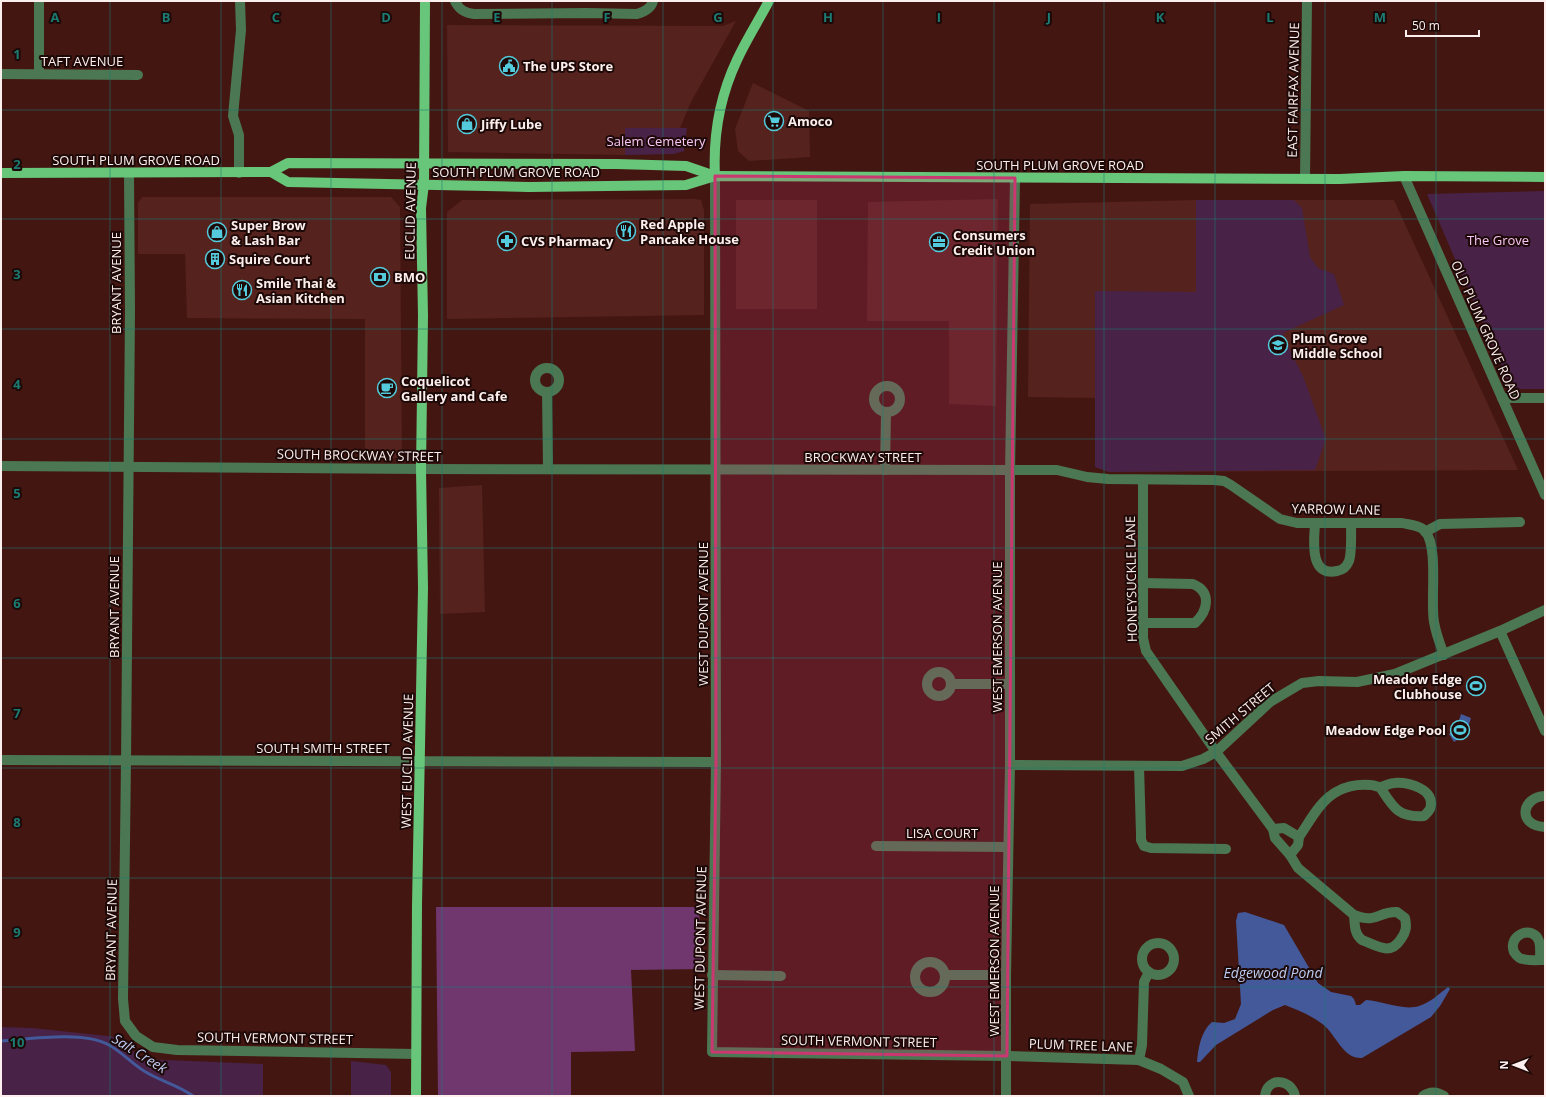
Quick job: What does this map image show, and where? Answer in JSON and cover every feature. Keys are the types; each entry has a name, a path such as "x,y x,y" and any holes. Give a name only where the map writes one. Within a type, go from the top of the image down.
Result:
{"main road":[{"name":"EUCLID AVENUE","path":"421,469 421,208 424,184 425,1"},
{"path":"715,176 714,145 722,102 737,60 770,1"},
{"name":"SOUTH PLUM GROVE ROAD","path":"1,173 239,173 271,172 288,163 424,163 617,164 686,166 715,176"},
{"name":"SOUTH PLUM GROVE ROAD","path":"271,172 288,182 529,187 686,185 715,176 1305,179 1404,176 1545,177"},
{"name":"WEST EUCLID AVENUE","path":"416,1054 423,588 421,469"},
{"path":"416,1054 416,1096"}],"street":[{"path":"39,1 39,74"},
{"path":"239,173 239,136 233,116 241,30 240,1"},
{"path":"455,1 460,9 465,13 474,14 637,14 644,12 652,6 653,1"},
{"name":"EAST FAIRFAX AVENUE","path":"1305,179 1307,1"},
{"name":"TAFT AVENUE","path":"1,74 138,75"},
{"name":"BRYANT AVENUE","path":"129,174 130,311 123,999 125,1021 136,1036"},
{"name":"WEST DUPONT AVENUE","path":"712,1052 716,762 715,176"},
{"name":"OLD PLUM GROVE ROAD","path":"1404,176 1545,495"},
{"name":"WEST EMERSON AVENUE","path":"1006,1096 1006,975 1010,765 1010,471 1015,178"},
{"path":"547,392 548,469"},
{"path":"1502,398 1545,398"},
{"path":"885,470 886,412"},
{"name":"SOUTH BROCKWAY STREET","path":"1,466 716,470"},
{"name":"BROCKWAY STREET","path":"716,470 1010,471"},
{"name":"YARROW LANE","path":"1010,471 1057,470 1087,477 1108,479 1206,479 1224,481 1280,520 1297,524 1402,523 1418,526 1425,532"},
{"name":"HONEYSUCKLE LANE","path":"1143,480 1143,638 1146,651 1216,752 1273,829 1275,838 1290,855 1298,868 1302,873 1354,915"},
{"path":"1444,654 1437,637 1433,621 1432,544 1425,532 1440,524 1520,522"},
{"path":"1315,524 1314,553 1316,563 1322,568 1335,571 1342,570 1347,566 1350,560 1351,524"},
{"path":"1143,584 1193,584 1199,587 1206,597 1205,612 1195,623 1143,623"},
{"name":"SMITH STREET","path":"1010,765 1182,766 1204,759 1216,752 1270,702 1302,683 1319,681 1357,682 1395,674 1500,631 1545,610"},
{"path":"1500,631 1545,731"},
{"path":"951,684 1010,684"},
{"name":"SOUTH SMITH STREET","path":"1,760 716,762"},
{"path":"1140,766 1141,840 1144,846 1151,848 1226,849"},
{"path":"1290,855 1298,844 1299,837 1319,808 1334,793 1345,788 1371,785 1380,787 1392,783 1414,785 1424,790 1430,798 1430,808 1424,816 1412,817 1403,814 1392,806 1380,787"},
{"path":"1545,796 1538,796 1532,799 1526,809 1526,815 1530,824 1545,827"},
{"path":"1273,829 1284,828 1299,837"},
{"name":"LISA COURT","path":"876,846 1008,847"},
{"path":"1397,912 1405,918 1406,930 1394,948 1387,949 1359,938 1356,932 1354,915 1364,919 1373,919 1387,913 1397,912"},
{"path":"1139,1060 1142,1045 1144,982 1149,972"},
{"path":"712,975 781,976"},
{"path":"945,975 1006,975"},
{"name":"SOUTH VERMONT STREET","path":"136,1036 153,1047 177,1050 416,1054"},
{"name":"SOUTH VERMONT STREET","path":"712,1052 1007,1056"},
{"name":"PLUM TREE LANE","path":"1007,1056 1139,1060 1161,1069 1177,1078 1182,1082 1189,1096"},
{"path":"1255,1096 1260,1094 1266,1095 1268,1088 1272,1084 1283,1082 1292,1088 1295,1096"},
{"path":"1423,1096 1432,1092 1437,1092 1444,1096"}],"highlighted area":[{"path":"715,176 1015,178 1007,1056 712,1052 716,762"}],"shaded area":[{"path":"736,21 691,102 680,128 625,128 625,155 448,152 447,25 723,26"},
{"path":"753,83 809,111 810,157 749,161 738,151 735,129"},
{"path":"142,197 391,197 400,207 402,458 365,458 365,319 187,318 185,254 138,254 138,203"},
{"path":"998,199 996,406 949,404 949,321 867,321 868,202"},
{"path":"462,200 701,200 704,210 704,315 447,319 447,212"},
{"path":"736,200 817,200 817,309 736,309"},
{"name":"Plum Grove Middle School","path":"1196,200 1394,200 1518,470 1109,472 1095,467 1095,398 1028,397 1030,204"},
{"path":"482,485 485,612 440,614 439,488"},
{"path":"436,907 699,907 702,969 631,970 635,1051 571,1052 571,1096 438,1096"}],"green space":[{"name":"Salem Cemetery","path":"625,128 687,128 684,151 674,154 625,155"},
{"name":"The Grove","path":"1545,191 1545,389 1511,389 1427,194"},
{"path":"1196,200 1294,200 1302,208 1310,257 1318,268 1334,274 1344,305 1283,333 1290,351 1303,376 1326,439 1315,470 1109,472 1095,467 1095,291 1196,292"},
{"path":"1,1027 32,1028 117,1037 142,1059 263,1064 263,1096 1,1096"},
{"path":"351,1061 386,1065 391,1072 391,1096 351,1096"}],"water":[{"name":"Meadow Edge Pool","path":"1461,714 1471,718 1466,734 1454,742 1449,734 1457,727"},
{"name":"Edgewood Pond","path":"1245,912 1284,925 1318,983 1331,992 1351,996 1356,1005 1360,1005 1366,1000 1400,1007 1419,1006 1435,998 1448,987 1450,989 1440,1006 1431,1017 1362,1058 1355,1057 1344,1050 1326,1027 1321,1023 1304,1013 1285,1005 1273,1010 1216,1045 1200,1062 1197,1062 1201,1040 1208,1026 1212,1022 1224,1023 1235,1019 1241,1004 1236,921 1238,913"}],"waterway":[{"name":"Salt Creek","path":"1,1041 55,1037 96,1040 112,1047 156,1078 193,1096"}],"place":[{"name":"The UPS Store","path":"509,66"},
{"name":"Amoco","path":"774,121"},
{"name":"Jiffy Lube","path":"467,124"},
{"name":"Red Apple Pancake House","path":"626,231"},
{"name":"Super Brow & Lash Bar","path":"217,232"},
{"name":"CVS Pharmacy","path":"507,241"},
{"name":"Consumers Credit Union","path":"939,242"},
{"name":"Squire Court","path":"215,259"},
{"name":"BMO","path":"380,277"},
{"name":"Smile Thai & Asian Kitchen","path":"242,290"},
{"name":"Plum Grove Middle School","path":"1278,345"},
{"name":"Coquelicot Gallery and Cafe","path":"387,388"},
{"name":"Meadow Edge Clubhouse","path":"1476,686"},
{"name":"Meadow Edge Pool","path":"1460,730"}]}
